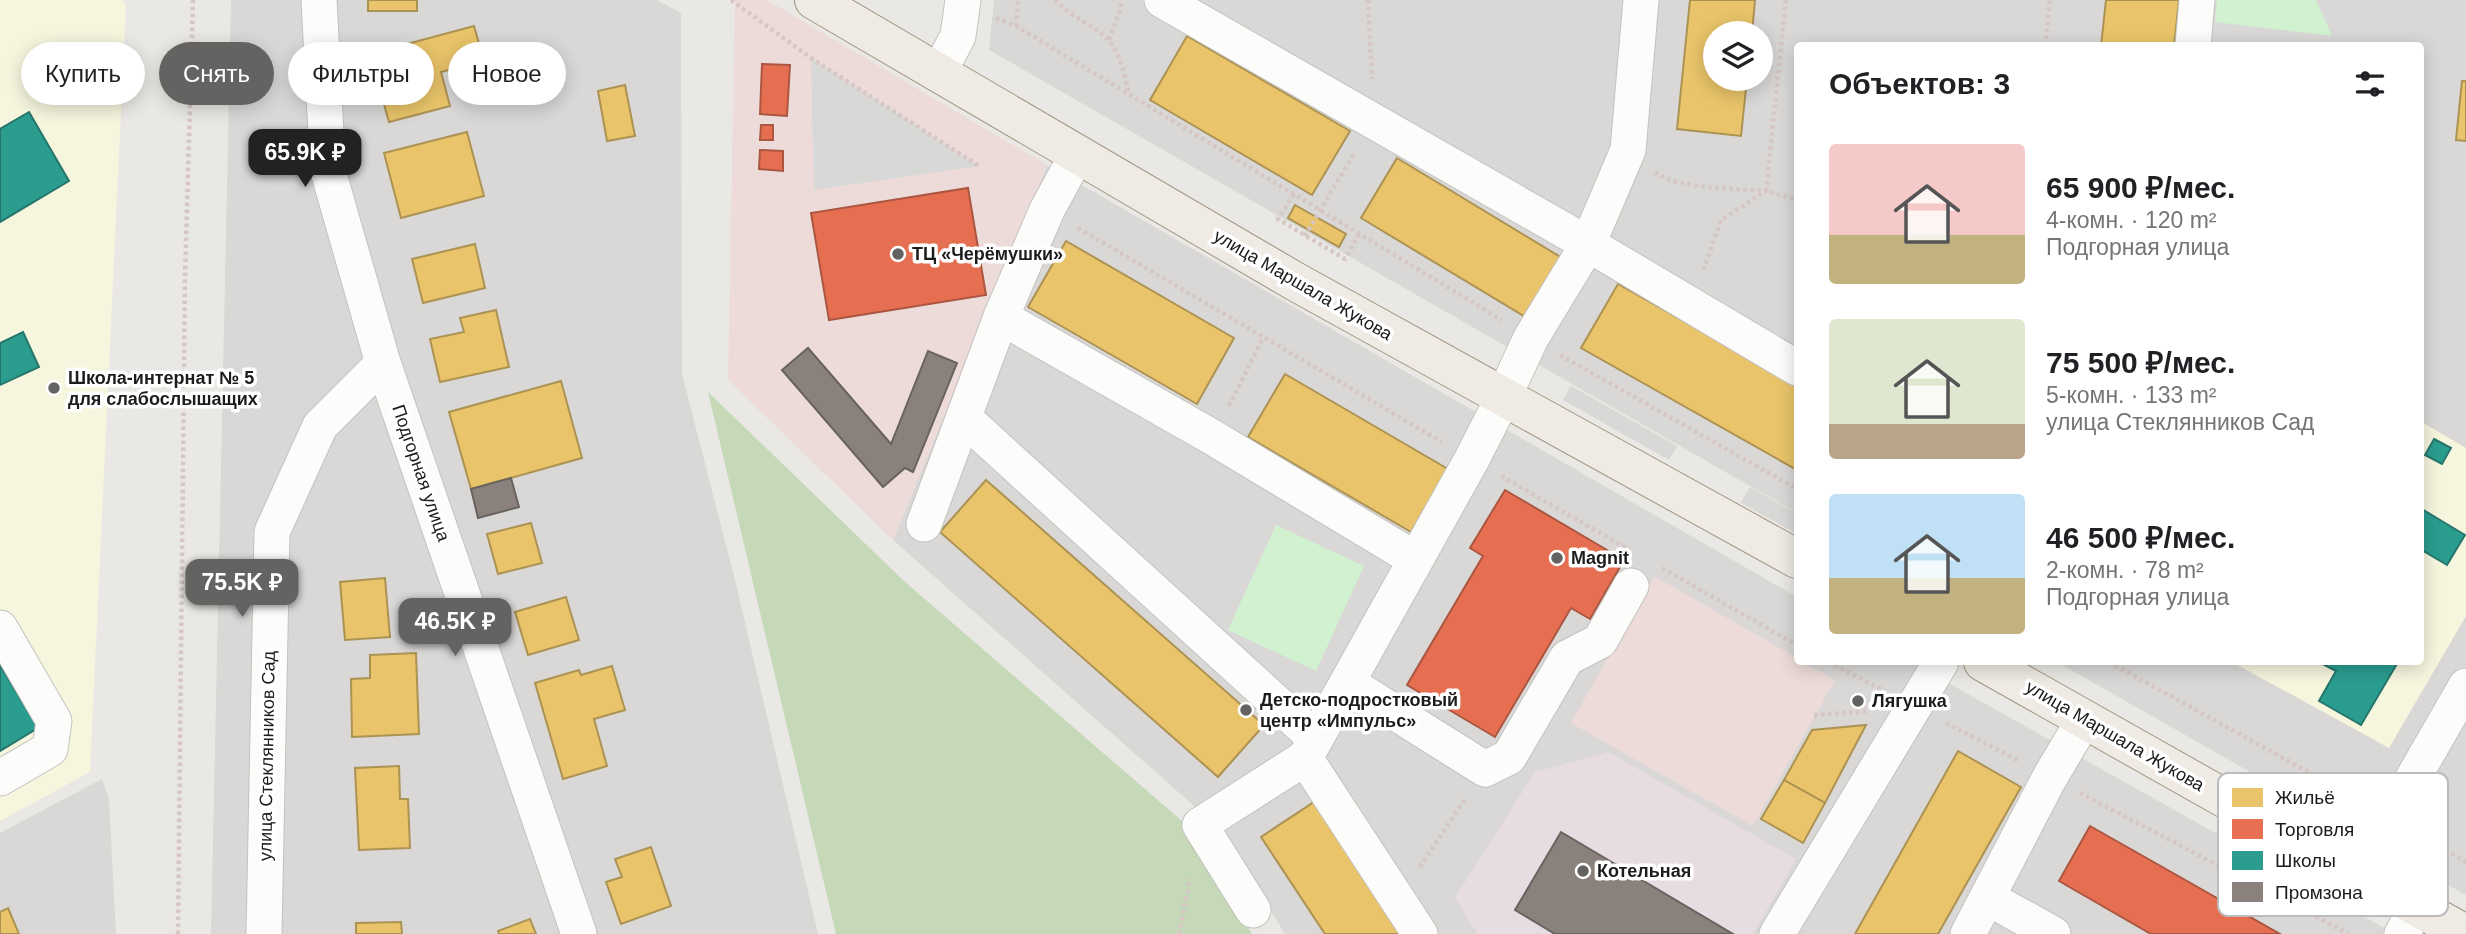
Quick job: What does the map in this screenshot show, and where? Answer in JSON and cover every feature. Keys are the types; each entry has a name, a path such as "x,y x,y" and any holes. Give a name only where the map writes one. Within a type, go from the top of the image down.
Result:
{"main road":[{"name":"улица Маршала Жукова","path":"814,0 1296,282 1794,557"},
{"name":"улица Маршала Жукова","path":"1988,665 2218,794"},
{"name":"улица Маршала Жукова","path":"2410,920 2465,934"}],"street":[{"name":"Подгорная улица","path":"319,0 328,171 383,363 579,934"},
{"path":"939,72 958,36 963,0"},
{"path":"1162,0 1588,244 1794,366"},
{"path":"1253,910 1200,825 1310,748 1472,459 1531,338 1588,244 1628,150 1641,0"},
{"path":"2193,42 2197,0"},
{"path":"924,524 1001,317 1047,210 1078,153"},
{"path":"1001,317 1212,437 1415,559"},
{"name":"улица Стеклянников Сад","path":"264,934 272,531 320,426 383,363"},
{"path":"964,418 1310,748 1398,901 1420,934"},
{"path":"1348,683 1485,769 1509,757 1567,658 1600,641 1644,576"},
{"path":"0,628 54,721 50,749 0,778"},
{"path":"1777,934 1939,665"},
{"path":"2422,773 2457,723 2466,686"},
{"path":"1968,934 2050,777 2085,718"},
{"path":"1988,898 2053,934"}],"path":[{"path":"178,934 185,278 193,0"},
{"path":"731,0 811,58 979,166"},
{"path":"1018,0 1016,26 1531,338 1794,487"},
{"path":"1055,0 1062,8 1109,40 1123,69 1129,95"},
{"path":"1109,40 1121,0"},
{"path":"1766,191 1786,0"},
{"path":"2045,42 2050,0"},
{"path":"1628,150 1664,179 1700,186 1766,191 1794,199"},
{"path":"1682,300 1701,276 1721,220 1766,191"},
{"path":"1294,194 1278,219 1287,225 1345,259 1359,234"},
{"path":"1047,210 1634,552"},
{"path":"1212,437 1263,338"},
{"path":"1644,576 1794,644"},
{"path":"1834,665 2218,865"},
{"path":"2114,665 2309,773"},
{"path":"1814,715 1915,707"},
{"path":"1398,901 1485,769"},
{"path":"2448,852 2466,862"},
{"path":"2315,916 2349,934"}],"shaded area":[{"name":"Школа-интернат № 5 для слабослышащих","path":"0,0 122,0 126,5 124,42 21,42 21,105 121,105 90,772 0,821"},
{"path":"231,0 657,0 681,13 682,374 736,584 818,934 211,934 229,105 274,105 274,42 230,42"},
{"path":"735,0 767,0 1047,165 893,540 728,380"},
{"path":"994,0 2466,0 2466,895 2448,885 2448,773 2252,773 2062,665 2424,665 2424,42 1794,42 1794,511 989,50"},
{"path":"811,58 979,166 814,190"},
{"path":"1356,133 1389,154 1371,183 1338,163"},
{"path":"1047,165 1794,595 1794,665 1916,665 2218,835 2218,916 2363,916 2395,934 1285,934 1219,828 893,540"},
{"path":"1571,386 1677,446 1669,460 1563,400"},
{"path":"708,392 904,581 1182,821 1252,934 836,934"},
{"path":"2424,423 2466,448 2466,616 2389,748 2237,665 2424,665"},
{"path":"1750,487 1794,512 1794,532 1741,503"},
{"path":"1654,576 1794,656 1794,665 1808,665 1835,680 1753,826 1571,723"},
{"path":"1608,752 1796,859 1753,934 1477,934 1455,898 1535,772"},
{"path":"102,779 109,799 116,934 0,934 0,833"}],"green space":[{"path":"2217,0 2316,0 2332,36 2215,22"},
{"path":"1276,525 1364,566 1316,671 1228,630"}],"building: Жильё":[{"path":"368,0 417,0 417,11 368,11"},
{"path":"1690,0 1755,0 1753,21 1703,21 1703,91 1746,91 1741,136 1677,129"},
{"path":"2106,0 2179,0 2174,42 2101,42"},
{"path":"474,26 479,42 448,42 448,70 441,72 450,106 389,122 384,105 434,105 434,42 415,42"},
{"path":"1187,36 1350,131 1312,195 1150,100"},
{"path":"2462,81 2466,81 2466,141 2456,140"},
{"path":"625,85 635,136 607,141 598,91"},
{"path":"467,132 484,196 401,218 384,153"},
{"path":"1397,158 1567,261 1532,321 1361,218"},
{"path":"1295,205 1346,234 1339,247 1288,218"},
{"path":"1066,241 1234,338 1197,404 1028,307"},
{"path":"475,244 485,288 423,303 412,259"},
{"path":"1618,284 1794,383 1794,468 1581,348"},
{"path":"496,310 509,367 440,382 430,339 464,332 460,318"},
{"path":"1285,374 1448,469 1411,532 1248,437"},
{"path":"561,381 582,458 471,489 449,412"},
{"path":"986,480 1264,725 1218,777 940,532"},
{"path":"531,523 542,563 498,574 487,534"},
{"path":"385,578 390,637 345,640 340,582"},
{"path":"566,597 579,640 528,655 515,612"},
{"path":"416,653 419,734 352,737 351,679 370,678 370,655"},
{"path":"612,666 625,710 594,719 607,766 563,779 535,683 579,670 581,675"},
{"path":"1866,725 1825,803 1784,780 1812,730"},
{"path":"1958,751 2021,787 1938,934 1855,934"},
{"path":"399,766 400,799 408,799 410,848 359,850 355,768"},
{"path":"1784,780 1825,803 1803,843 1761,819"},
{"path":"1320,798 1409,934 1325,934 1261,837"},
{"path":"651,847 671,906 621,924 606,882 622,877 615,859"},
{"path":"8,908 19,934 0,934 0,912"},
{"path":"530,919 536,934 499,934 498,931"},
{"path":"401,922 402,934 356,934 356,923"}],"building: Торговля":[{"path":"762,64 790,65 787,116 760,114"},
{"path":"761,125 773,125 773,140 760,140"},
{"path":"760,150 783,151 783,171 759,169"},
{"name":"ТЦ «Черёмушки»","path":"968,188 986,295 829,320 811,213"},
{"path":"1505,490 1624,560 1590,619 1571,608 1495,737 1407,685 1483,556 1470,548"},
{"path":"2090,826 2218,899 2218,916 2248,916 2280,934 2151,934 2059,881"}],"building: Школы":[{"path":"29,112 69,181 0,222 0,129"},
{"path":"23,332 39,367 0,385 0,343"},
{"path":"2434,439 2451,448 2442,464 2425,455"},
{"path":"2424,510 2465,535 2447,565 2424,551"},
{"path":"0,665 38,728 0,751"},
{"path":"2325,665 2396,665 2361,725 2319,701 2336,671"}],"building: Промзона":[{"path":"808,348 891,444 928,351 957,363 913,472 905,468 883,487 782,370"},
{"path":"511,478 519,507 478,518 471,489"},
{"name":"Котельная","path":"1561,832 1733,934 1555,934 1515,910"}],"place":[{"name":"ТЦ «Черёмушки»","path":"898,254"},
{"name":"Школа-интернат № 5 для слабослышащих","path":"54,388"},
{"name":"Magnit","path":"1557,558"},
{"name":"Лягушка","path":"1858,701"},
{"name":"Детско-подростковый центр «Импульс»","path":"1246,710"},
{"name":"Котельная","path":"1583,871"}]}
